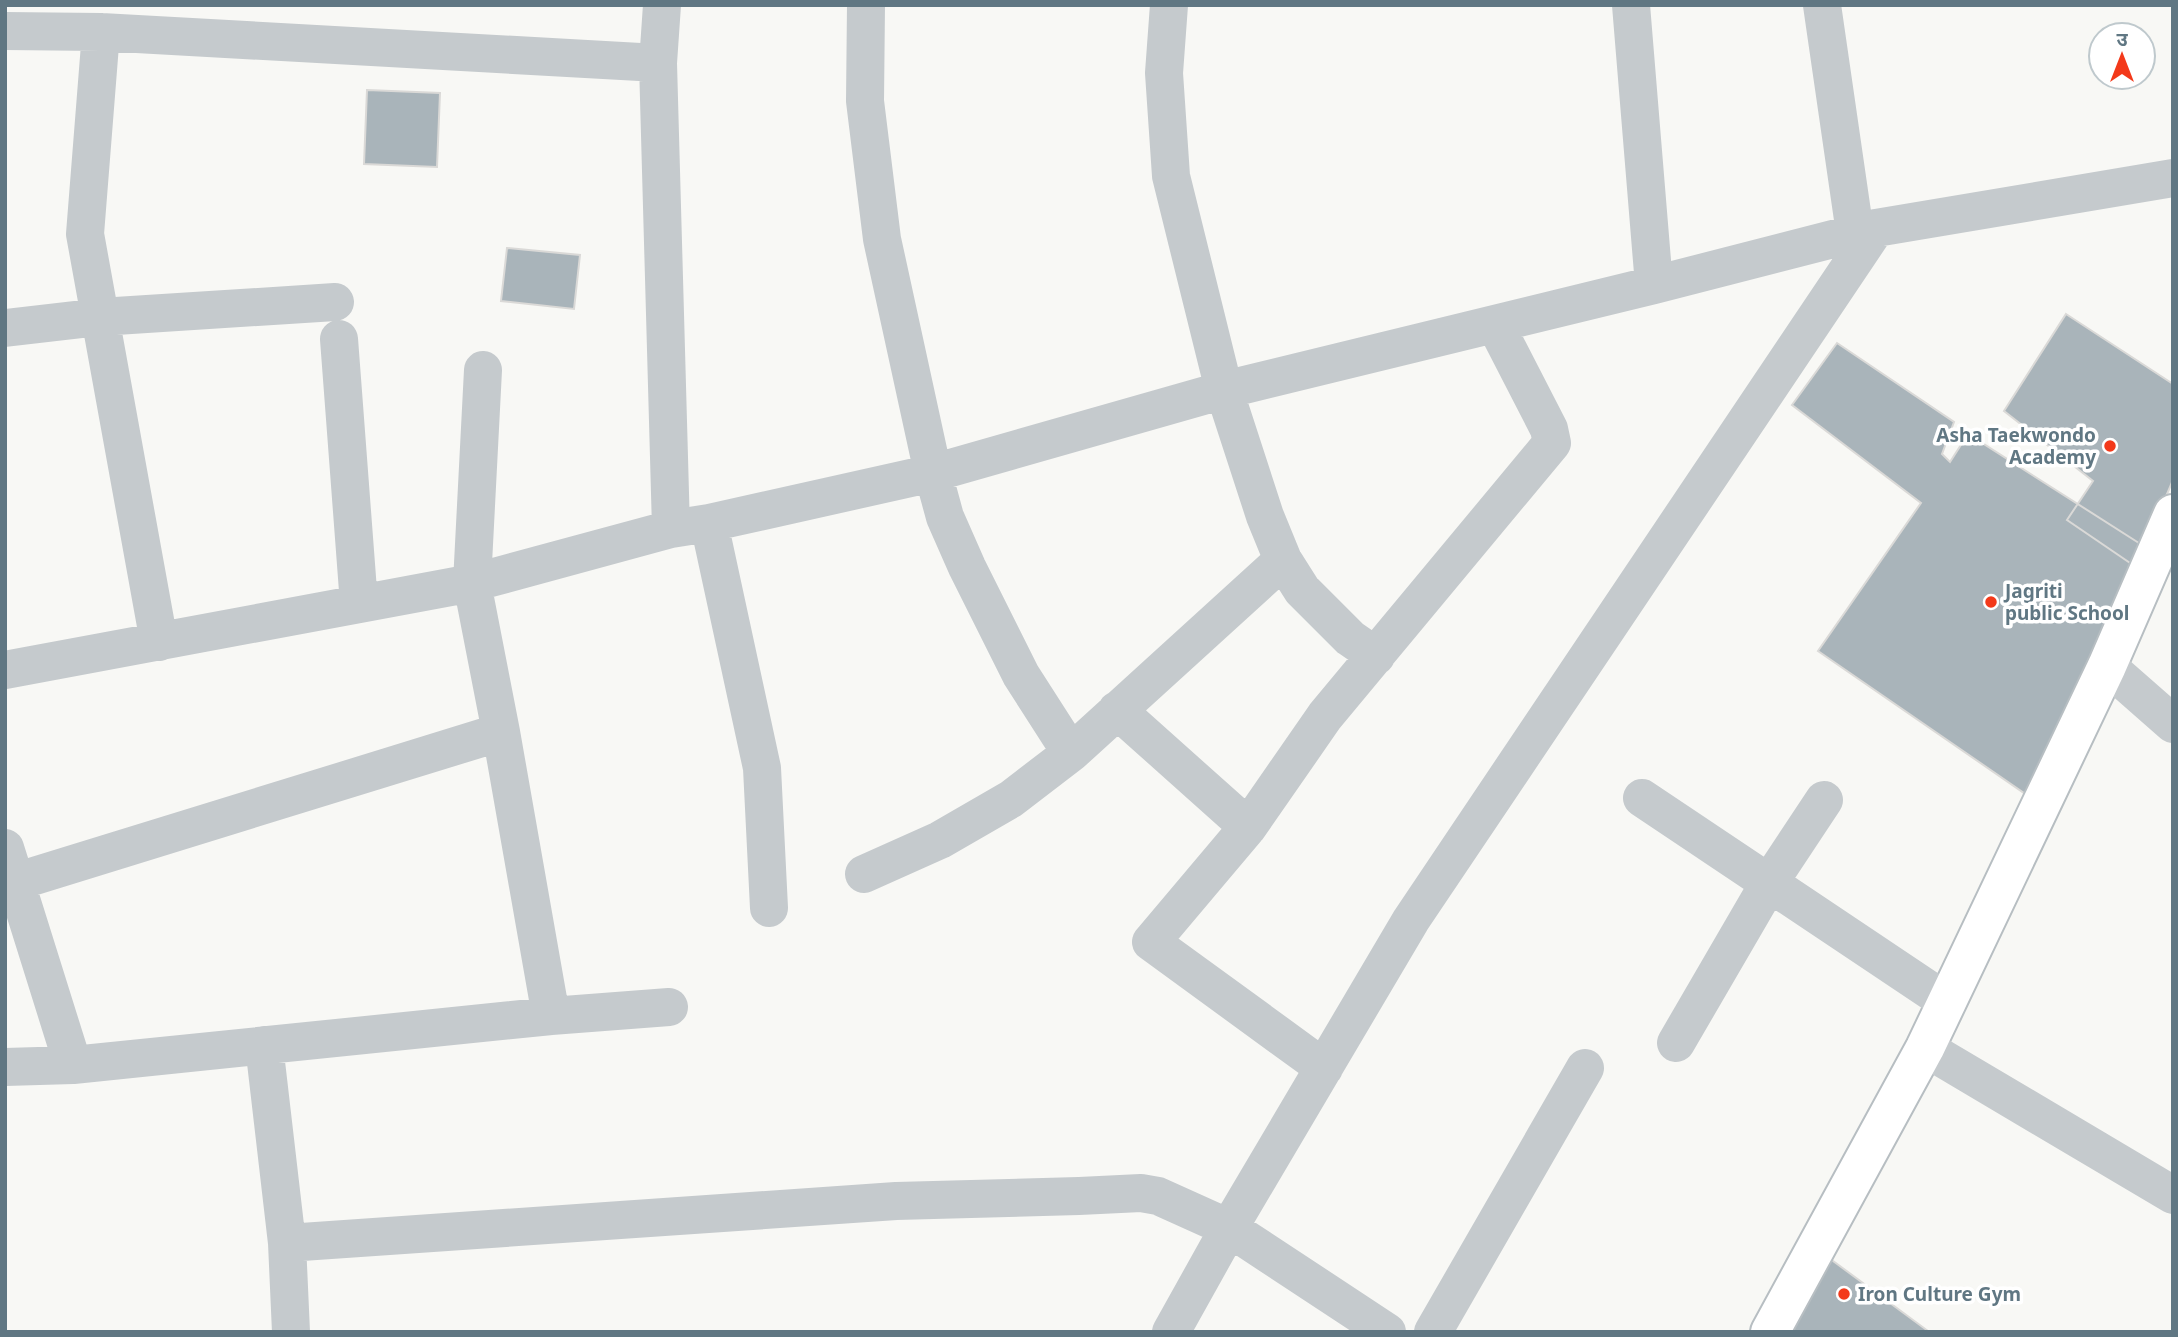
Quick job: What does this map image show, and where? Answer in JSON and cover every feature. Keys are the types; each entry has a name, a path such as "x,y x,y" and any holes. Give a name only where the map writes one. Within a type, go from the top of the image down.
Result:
{"street":[{"path":"662,5 658,63 671,529"},
{"path":"866,5 865,102 881,239 945,517 1021,675 1071,752"},
{"path":"1170,5 1164,73 1171,176 1224,390 1265,516 1283,560 1303,590 1350,638 1376,656"},
{"path":"1631,5 1654,285"},
{"path":"1171,1332 1229,1228 1411,920 1866,230 1822,5"},
{"path":"5,31 101,32 658,63"},
{"path":"101,32 85,234 159,642"},
{"path":"5,670 472,583 671,529 933,473 1224,390 1654,285 1866,230 2173,178"},
{"path":"5,328 100,317 335,302"},
{"path":"1324,1068 1150,942 1248,827 1325,716 1552,443 1549,429 1496,324"},
{"path":"339,339 359,604"},
{"path":"483,370 472,583 551,1016"},
{"path":"1770,1332 1925,1048 2107,666 2173,514"},
{"path":"709,523 762,768 769,908"},
{"path":"864,874 971,824 1011,799 1071,752 1283,560"},
{"path":"2107,666 2173,724"},
{"path":"1117,710 1248,827"},
{"path":"74,1065 10,865 501,732"},
{"path":"1642,798 1947,1002"},
{"path":"1676,1043 1769,883 1824,800"},
{"path":"5,1067 74,1065 551,1016 669,1007"},
{"path":"264,1045 287,1244 292,1332"},
{"path":"1925,1048 2173,1195"},
{"path":"1433,1332 1585,1068"},
{"path":"287,1244 896,1201 1140,1193 1158,1196 1229,1228 1387,1332"}],"building":[{"path":"367,90 440,93 437,167 364,164"},
{"path":"507,248 580,255 574,309 501,301"},
{"name":"Asha Taekwondo Academy","path":"2066,314 2173,384 2173,480 2136,567 2067,520 2093,481 2004,411"},
{"name":"Jagriti public School","path":"1837,343 1954,422 1942,454 1950,462 1968,434 2153,552 2037,802 1818,651 1921,503 1792,405"},
{"name":"Iron Culture Gym","path":"1829,1258 1928,1331 1788,1332"}],"place":[{"name":"Asha Taekwondo Academy","path":"2110,446"},
{"name":"Jagriti public School","path":"1991,602"},
{"name":"Iron Culture Gym","path":"1844,1294"}]}
